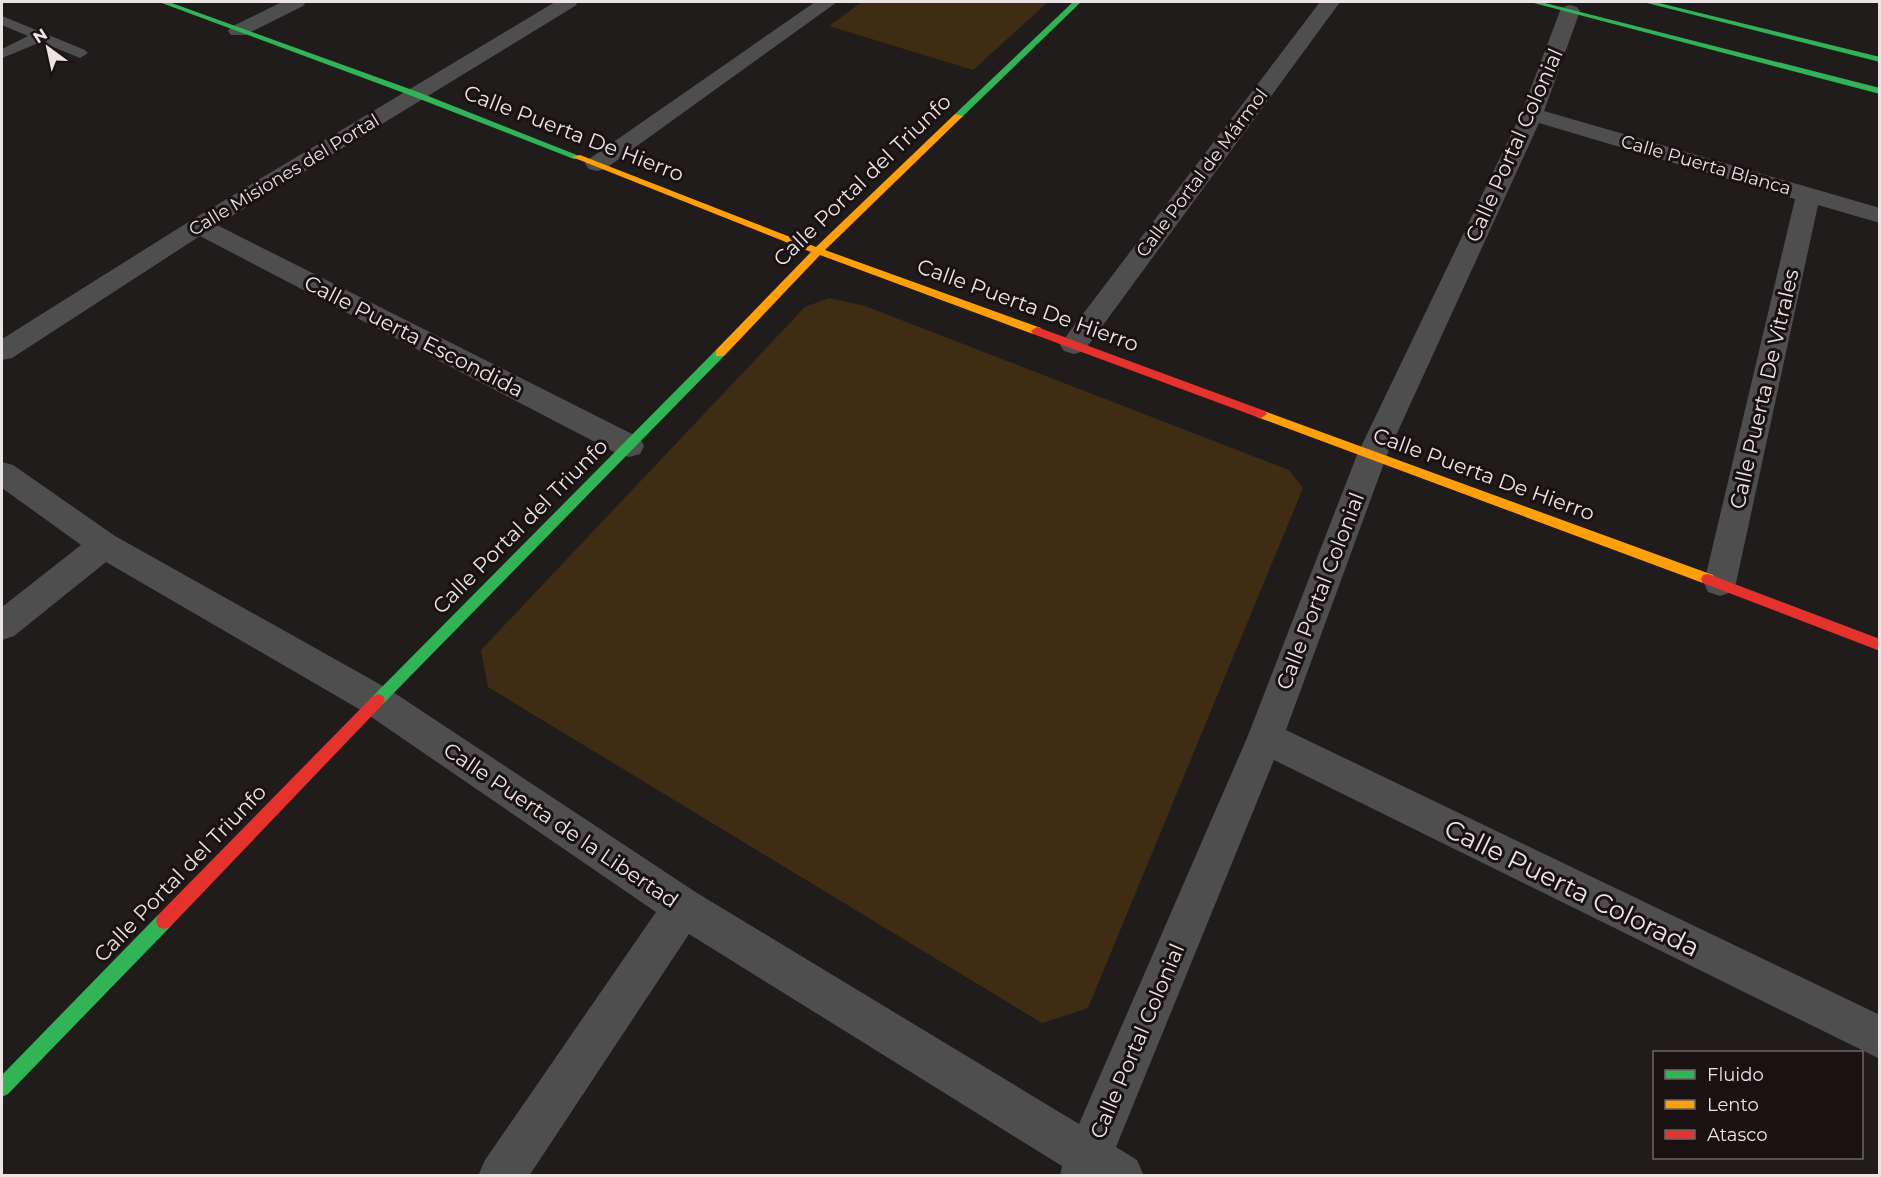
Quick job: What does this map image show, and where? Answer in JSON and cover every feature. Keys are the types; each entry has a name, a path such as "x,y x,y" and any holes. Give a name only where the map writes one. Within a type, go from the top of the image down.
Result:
{"street":[{"name":"Calle Puerta De Hierro","path":"163,2 415,94 818,251 1720,583 1880,645"},
{"path":"238,31 296,2"},
{"name":"Calle Misiones del Portal","path":"2,351 199,226 568,2"},
{"path":"597,165 827,2"},
{"name":"Calle Portal del Triunfo","path":"2,1088 376,701 629,446 818,251 1077,2"},
{"name":"Calle Portal de Mármol","path":"1074,345 1330,2"},
{"path":"1534,2 1880,91"},
{"path":"1647,2 1880,60"},
{"name":"Calle Portal Colonial","path":"1085,1165 1265,738 1371,455 1532,114 1570,11"},
{"name":"Calle Puerta Blanca","path":"1532,114 1880,216"},
{"name":"Calle Puerta De Vitrales","path":"1720,583 1809,195"},
{"name":"Calle Puerta Escondida","path":"199,226 629,446"},
{"name":"Calle Puerta de la Libertad","path":"2,473 104,545 376,701 683,907 1085,1165 1121,1176"},
{"path":"2,626 104,545"},
{"name":"Calle Puerta Colorada","path":"1265,738 1880,1038"},
{"path":"501,1176 683,907"}],"lane":[{"path":"2,20 80,53"},
{"path":"2,54 41,36"}],"shaded area":[{"path":"862,2 1048,2 973,70 829,26"},
{"path":"829,298 865,306 1289,470 1303,488 1088,1008 1042,1023 488,687 481,650 805,307"}],"traffic: fast":[{"path":"163,2 415,94 577,157"},
{"path":"958,116 1077,2"},
{"path":"1534,2 1880,91"},
{"path":"1647,2 1880,60"},
{"path":"378,700 720,353"},
{"path":"2,1088 164,921"}],"traffic: slow":[{"path":"720,353 818,251 958,116"},
{"path":"577,157 818,251 1037,331"},
{"path":"1261,414 1708,579"}],"traffic: jam":[{"path":"1037,331 1261,414"},
{"path":"1708,579 1880,645"},
{"path":"164,921 378,700"}]}
